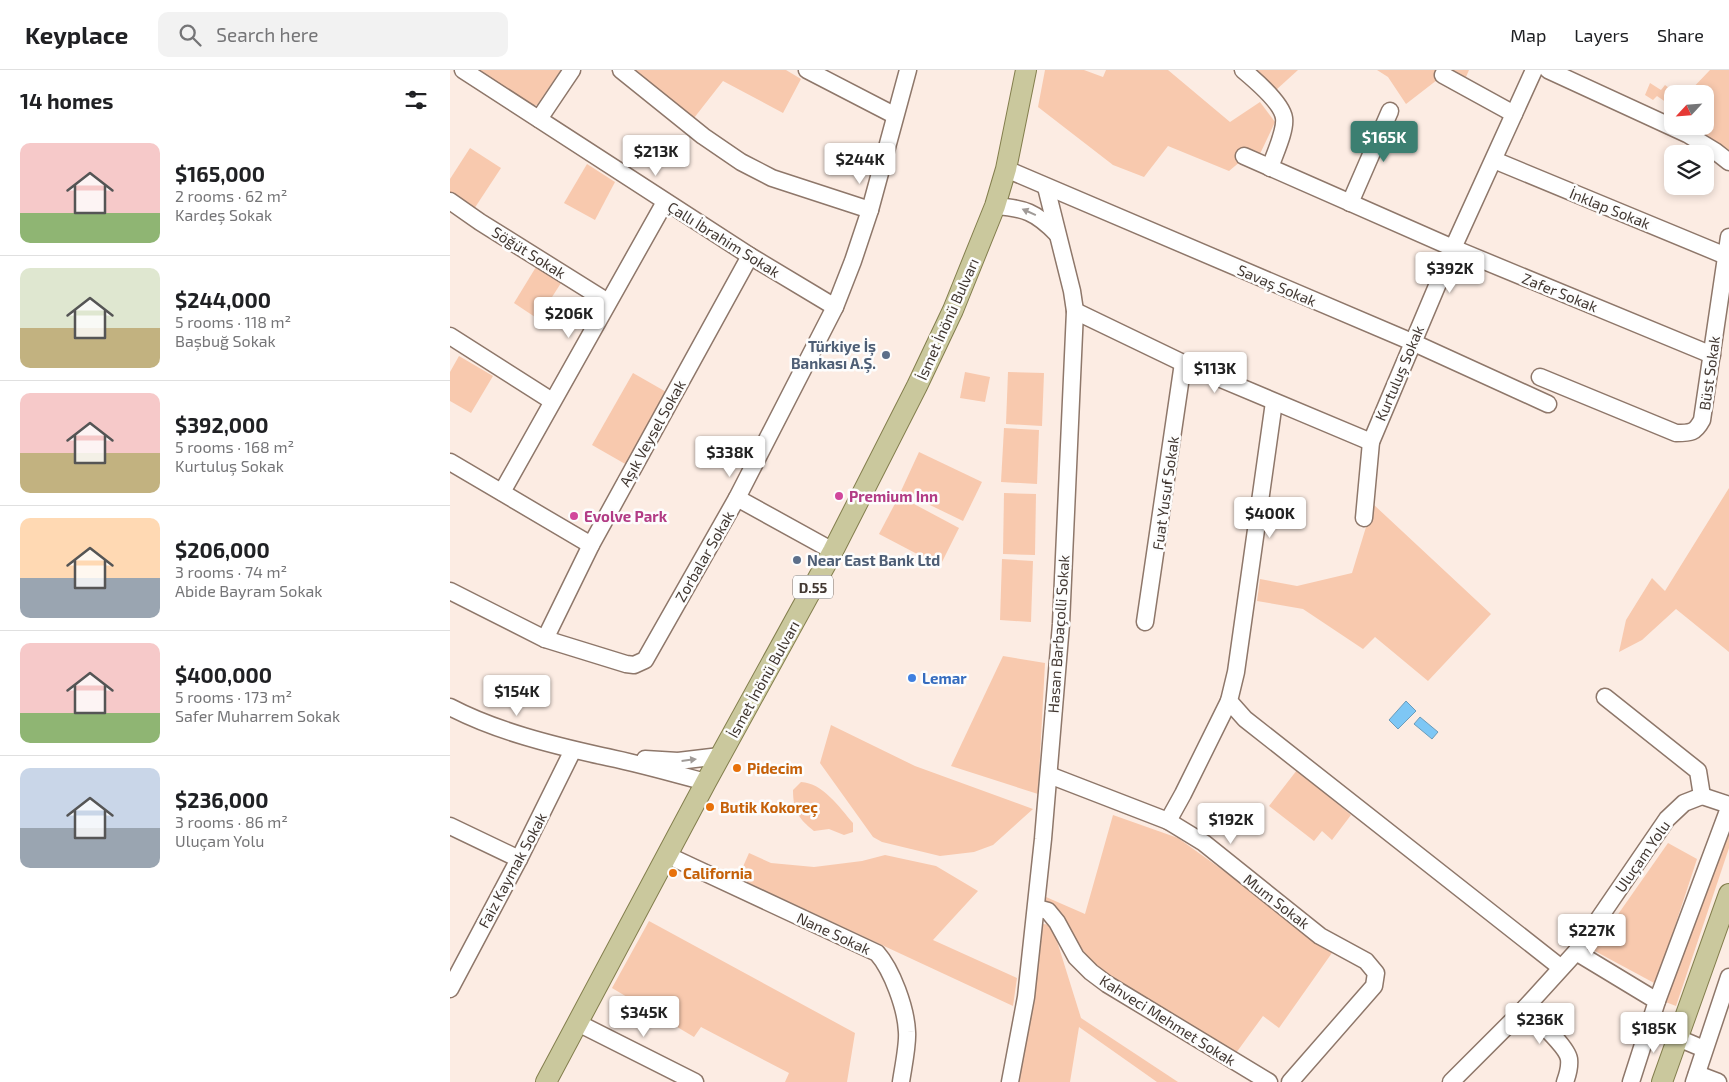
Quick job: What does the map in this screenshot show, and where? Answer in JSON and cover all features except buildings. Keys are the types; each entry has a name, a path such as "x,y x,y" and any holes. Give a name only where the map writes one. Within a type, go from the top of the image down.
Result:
{"main road":[{"name":"İsmet İnönü Bulvarı","path":"546,1082 720,756 834,551 918,386 945,327 994,206 1006,168 1026,70"},
{"path":"1662,1082 1729,894"}],"street":[{"name":"Çallı İbrahim Sokak","path":"463,70 664,202 835,307"},
{"path":"539,119 572,70"},
{"path":"621,70 703,136 741,162 772,178 870,210"},
{"path":"807,70 894,115"},
{"name":"Zorbalar Sokak","path":"545,640 626,664 634,665 645,660 738,498 835,307 870,210 894,115 908,70"},
{"path":"1243,70 1274,101 1284,117 1284,127 1270,168"},
{"name":"Kurtuluş Sokak","path":"1364,518 1371,442 1452,248 1534,70"},
{"path":"1548,70 1687,134 1716,151 1729,162"},
{"path":"1443,75 1514,114"},
{"path":"1350,203 1390,111"},
{"name":"Zafer Sokak","path":"1244,156 1452,248 1712,355"},
{"name":"İnklap Sokak","path":"1494,160 1726,256"},
{"name":"Savaş Sokak","path":"1006,168 1046,187 1412,342 1548,404"},
{"name":"Hasan Barbaçolli Sokak","path":"1010,1082 1026,997 1037,908 1049,775 1061,624 1075,312 1072,291 1046,187"},
{"name":"Söğüt Sokak","path":"450,201 608,302"},
{"path":"502,492 664,202"},
{"path":"994,206 1022,209 1034,214 1057,234"},
{"name":"Büst Sokak","path":"1527,394 1542,377 1676,433 1689,433 1697,429 1702,420 1729,237"},
{"name":"Aşık Veysel Sokak","path":"545,640 591,545 750,256"},
{"path":"1075,312 1183,363 1371,442"},
{"path":"450,336 552,400"},
{"name":"Fuat Yusuf Sokak","path":"1146,622 1183,363"},
{"path":"1168,821 1229,701 1236,672 1274,402"},
{"path":"450,462 591,545"},
{"path":"738,498 834,551"},
{"path":"450,591 545,640"},
{"path":"1605,697 1698,771 1702,796 1729,806 1657,1001 1631,1082"},
{"path":"1229,701 1245,720 1560,967"},
{"path":"450,707 501,728 573,750 706,782"},
{"name":"Faiz Kaymak Sokak","path":"450,989 519,859 573,750"},
{"path":"602,756 678,761 720,756"},
{"name":"Mum Sokak","path":"1049,775 1168,821 1204,843 1320,936 1366,961 1376,973 1374,986 1290,1082"},
{"name":"Uluçam Yolu","path":"1451,1082 1525,1008 1560,967 1576,952 1667,819 1684,803 1702,796"},
{"path":"450,826 519,859"},
{"name":"Nane Sokak","path":"667,855 876,953 886,963 904,1010 908,1033 901,1082"},
{"name":"Kahveci Mehmet Sokak","path":"1037,908 1048,912 1057,922 1076,957 1107,984 1269,1082"},
{"path":"1576,952 1657,1001"},
{"path":"1718,1082 1696,1078 1729,977"},
{"path":"1525,1008 1564,1048 1569,1058 1569,1072 1566,1082"},
{"path":"578,1023 695,1082"},
{"path":"1678,1038 1704,1049"}],"shaded area":[{"path":"475,70 561,70 537,105 529,105"},
{"path":"635,70 786,70 801,79 783,113 723,81 694,118"},
{"path":"1045,70 1084,70 1103,77 1106,70 1168,70 1230,122 1260,102 1275,122 1259,156 1253,151 1229,171 1168,146 1144,177 1113,165 1038,107"},
{"path":"1254,70 1298,70 1276,90"},
{"path":"1377,70 1469,70 1466,77 1457,76 1447,85 1437,80 1406,104 1388,77"},
{"path":"1710,70 1729,70 1729,154 1700,135 1714,135 1714,85 1696,85"},
{"path":"1650,83 1661,90 1664,86 1664,101 1657,96 1653,100 1645,95"},
{"path":"470,148 501,168 474,209 450,193 450,179"},
{"path":"587,164 615,182 595,220 564,203"},
{"path":"536,267 561,283 538,319 514,303"},
{"path":"459,356 493,376 471,413 450,401 450,372"},
{"path":"965,372 990,377 985,402 960,398"},
{"path":"1008,372 1044,373 1042,426 1006,424"},
{"path":"633,373 668,393 627,465 592,445"},
{"path":"1004,428 1039,430 1037,484 1001,482"},
{"path":"919,452 982,482 963,521 901,491"},
{"path":"1729,488 1729,652 1676,609 1642,640 1619,652 1626,620 1652,578 1665,591"},
{"path":"1004,493 1036,494 1035,555 1003,554"},
{"path":"899,496 959,528 940,566 879,534"},
{"path":"1373,504 1491,614 1428,681 1375,637 1363,649 1303,609 1257,601 1260,579 1297,586 1352,573"},
{"path":"1002,559 1033,561 1031,622 1000,620"},
{"path":"1003,656 1045,663 1038,794 951,766"},
{"path":"831,725 915,766 1033,809 993,845 974,852 940,856 882,842 873,837 820,763"},
{"path":"1297,770 1351,815 1332,840 1322,831 1314,841 1269,806"},
{"path":"801,782 809,783 830,797 853,823 853,832 844,835 829,829 814,831 804,822 798,814 793,797 793,790"},
{"path":"1113,815 1178,838 1334,950 1279,1028 1263,1016 1236,1053 1096,969 1057,913 1046,901 1046,897 1085,914"},
{"path":"1729,824 1729,848 1676,1006 1663,1001"},
{"path":"1668,843 1697,859 1656,984 1593,950"},
{"path":"749,853 771,863 814,867 862,861 885,855 936,866 978,891 933,940 1017,978 1013,1006 738,878"},
{"path":"649,921 855,1033 847,1082 785,1082 789,1073 701,1027 694,1037 612,988"},
{"path":"1043,924 1052,925 1081,1018 1178,1082 1157,1082 1079,1027 1070,1082 1018,1082"}],"water":[{"path":"1406,701 1416,711 1398,729 1389,720"},
{"path":"1420,717 1438,732 1432,739 1414,724"}],"place":[{"name":"Türkiye İş Bankası A.Ş.","path":"886,355"},
{"name":"Premium Inn","path":"839,496"},
{"name":"Evolve Park","path":"574,516"},
{"name":"Near East Bank Ltd","path":"797,560"},
{"name":"Lemar","path":"912,678"},
{"name":"Pidecim","path":"737,768"},
{"name":"Butik Kokoreç","path":"710,807"},
{"name":"California","path":"673,873"}]}
